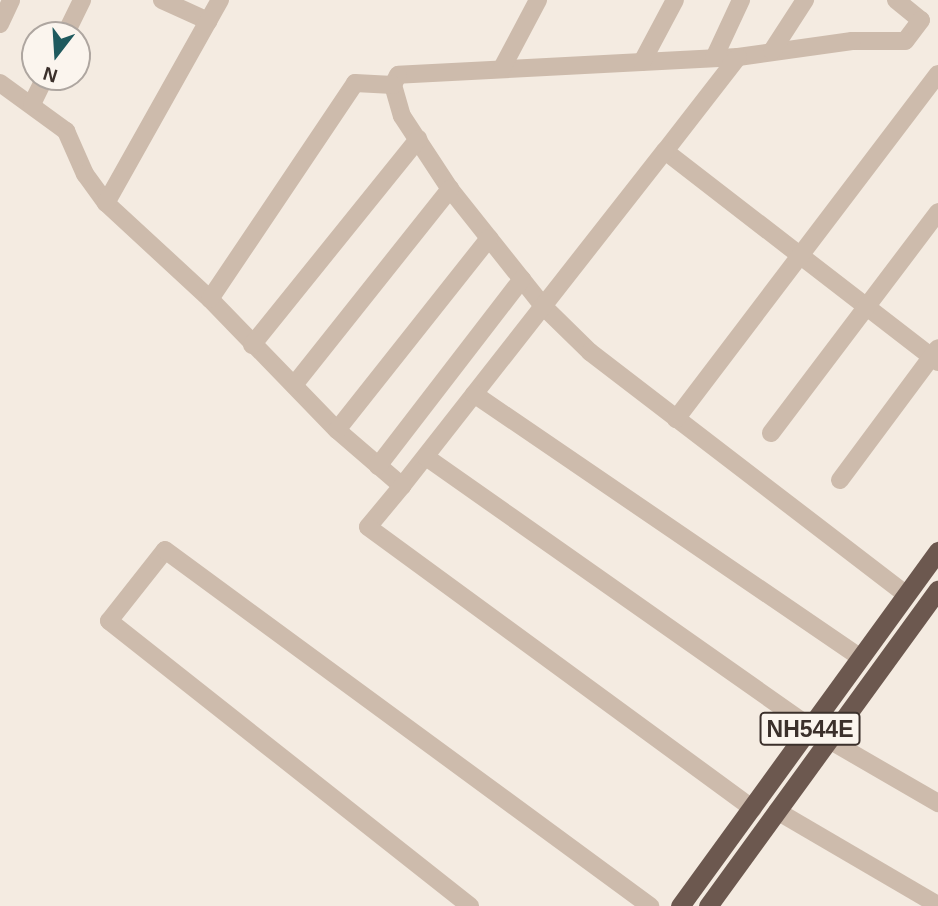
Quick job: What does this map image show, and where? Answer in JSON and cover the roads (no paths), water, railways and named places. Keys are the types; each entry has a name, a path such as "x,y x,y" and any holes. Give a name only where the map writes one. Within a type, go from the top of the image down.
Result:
{"highway":[{"name":"NH544E","path":"680,906 938,551"},
{"name":"NH544E","path":"708,906 831,741 938,590"}],"street":[{"path":"0,24 11,0"},
{"path":"72,21 82,0"},
{"path":"162,0 208,21"},
{"path":"106,203 219,0"},
{"path":"502,68 538,0"},
{"path":"642,62 675,0"},
{"path":"714,58 741,0"},
{"path":"772,51 805,0"},
{"path":"896,0 921,20 905,41 772,51 738,57 398,75 393,85 402,116 450,189 543,306 590,352 907,595"},
{"path":"738,57 426,457 368,527 752,809"},
{"path":"676,419 938,74"},
{"path":"0,83 66,131 85,174 106,203 210,299 252,345 337,429 402,486"},
{"path":"210,299 355,83 393,85"},
{"path":"32,104 38,91"},
{"path":"252,345 418,139"},
{"path":"665,151 867,306 936,355 840,480"},
{"path":"294,385 450,189"},
{"path":"771,433 938,212"},
{"path":"337,429 489,238"},
{"path":"378,466 522,279"},
{"path":"474,394 859,657"},
{"path":"426,457 811,728"},
{"path":"470,906 109,621 165,550 650,906"},
{"path":"831,741 938,803"},
{"path":"777,811 930,903"}]}
